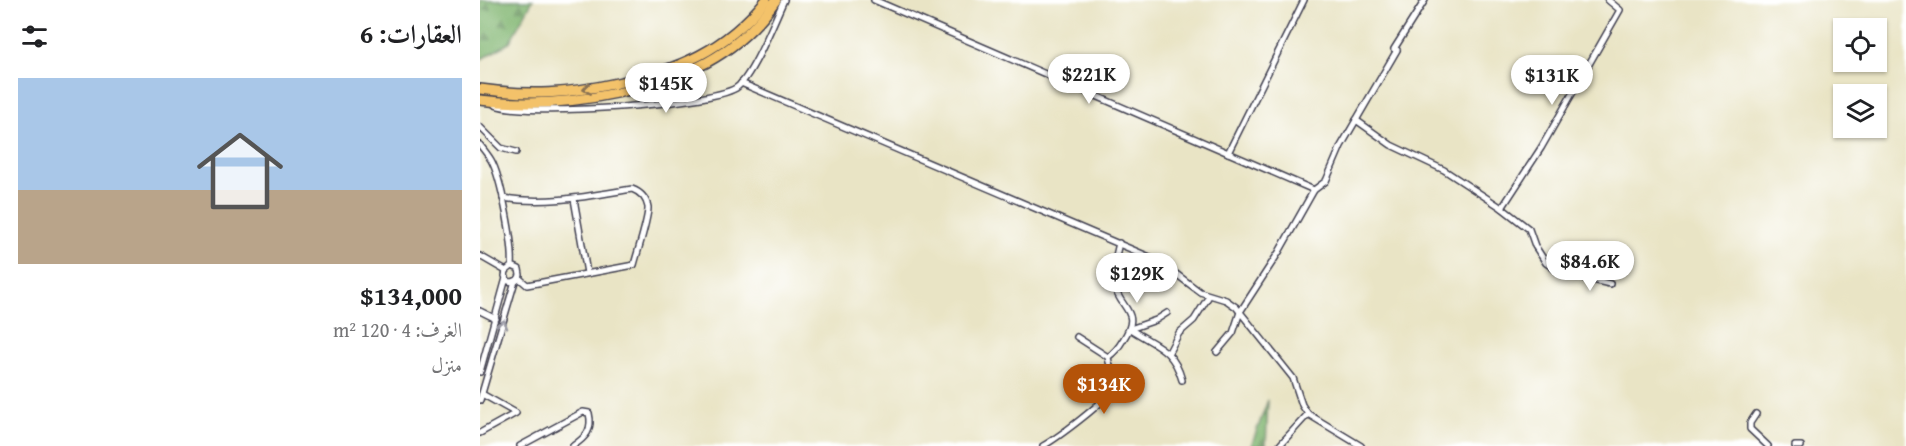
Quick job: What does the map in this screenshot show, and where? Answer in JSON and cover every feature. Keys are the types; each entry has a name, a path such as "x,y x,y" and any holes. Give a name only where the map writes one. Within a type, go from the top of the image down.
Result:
{"highway":[{"path":"480,89 534,94 568,92 645,77 688,63 703,55 733,34 766,0"},
{"path":"483,100 529,105 549,104 602,96 666,81 702,66 731,47 760,20 776,0"}],"street":[{"path":"483,100 510,109 577,109 689,101 712,97 734,89 741,83 770,33 783,0"},
{"path":"874,0 1314,190"},
{"path":"1228,153 1304,0"},
{"path":"1217,352 1233,333 1240,312 1279,252 1314,190 1326,181 1341,146 1425,0"},
{"path":"1502,208 1541,148 1620,10 1608,0"},
{"path":"741,83 1119,243 1159,261 1209,297 1226,300 1240,312 1290,374 1308,414 1361,446"},
{"path":"1356,120 1390,144 1444,170 1502,208 1529,229 1546,263 1559,272 1610,284"},
{"path":"480,127 501,148 516,152"},
{"path":"480,145 492,162 503,198 513,256 512,267"},
{"path":"503,198 540,202 632,189 644,197 648,208 634,265 527,285 517,280 511,282 506,278"},
{"path":"574,199 587,273"},
{"path":"1108,357 1116,352 1130,329 1132,321 1113,284 1119,243"},
{"path":"480,256 506,270"},
{"path":"1577,277 1588,264"},
{"path":"480,400 519,269 512,267 506,270"},
{"path":"480,372 506,278 506,270"},
{"path":"1169,352 1179,333 1194,320 1209,297"},
{"path":"480,311 495,319"},
{"path":"1130,329 1167,314"},
{"path":"1130,329 1169,352 1178,365 1182,380"},
{"path":"1043,446 1098,404 1112,390 1108,357 1077,337"},
{"path":"480,433 516,413 482,394"},
{"path":"520,446 583,412 589,412 591,421 586,437 573,446"},
{"path":"1279,446 1308,414"},
{"path":"1756,414 1750,423 1750,429 1767,446"},
{"path":"1795,446 1801,446"}],"green space":[{"path":"480,0 533,0 509,43 480,60"},
{"path":"1268,400 1266,446 1251,446"}]}
